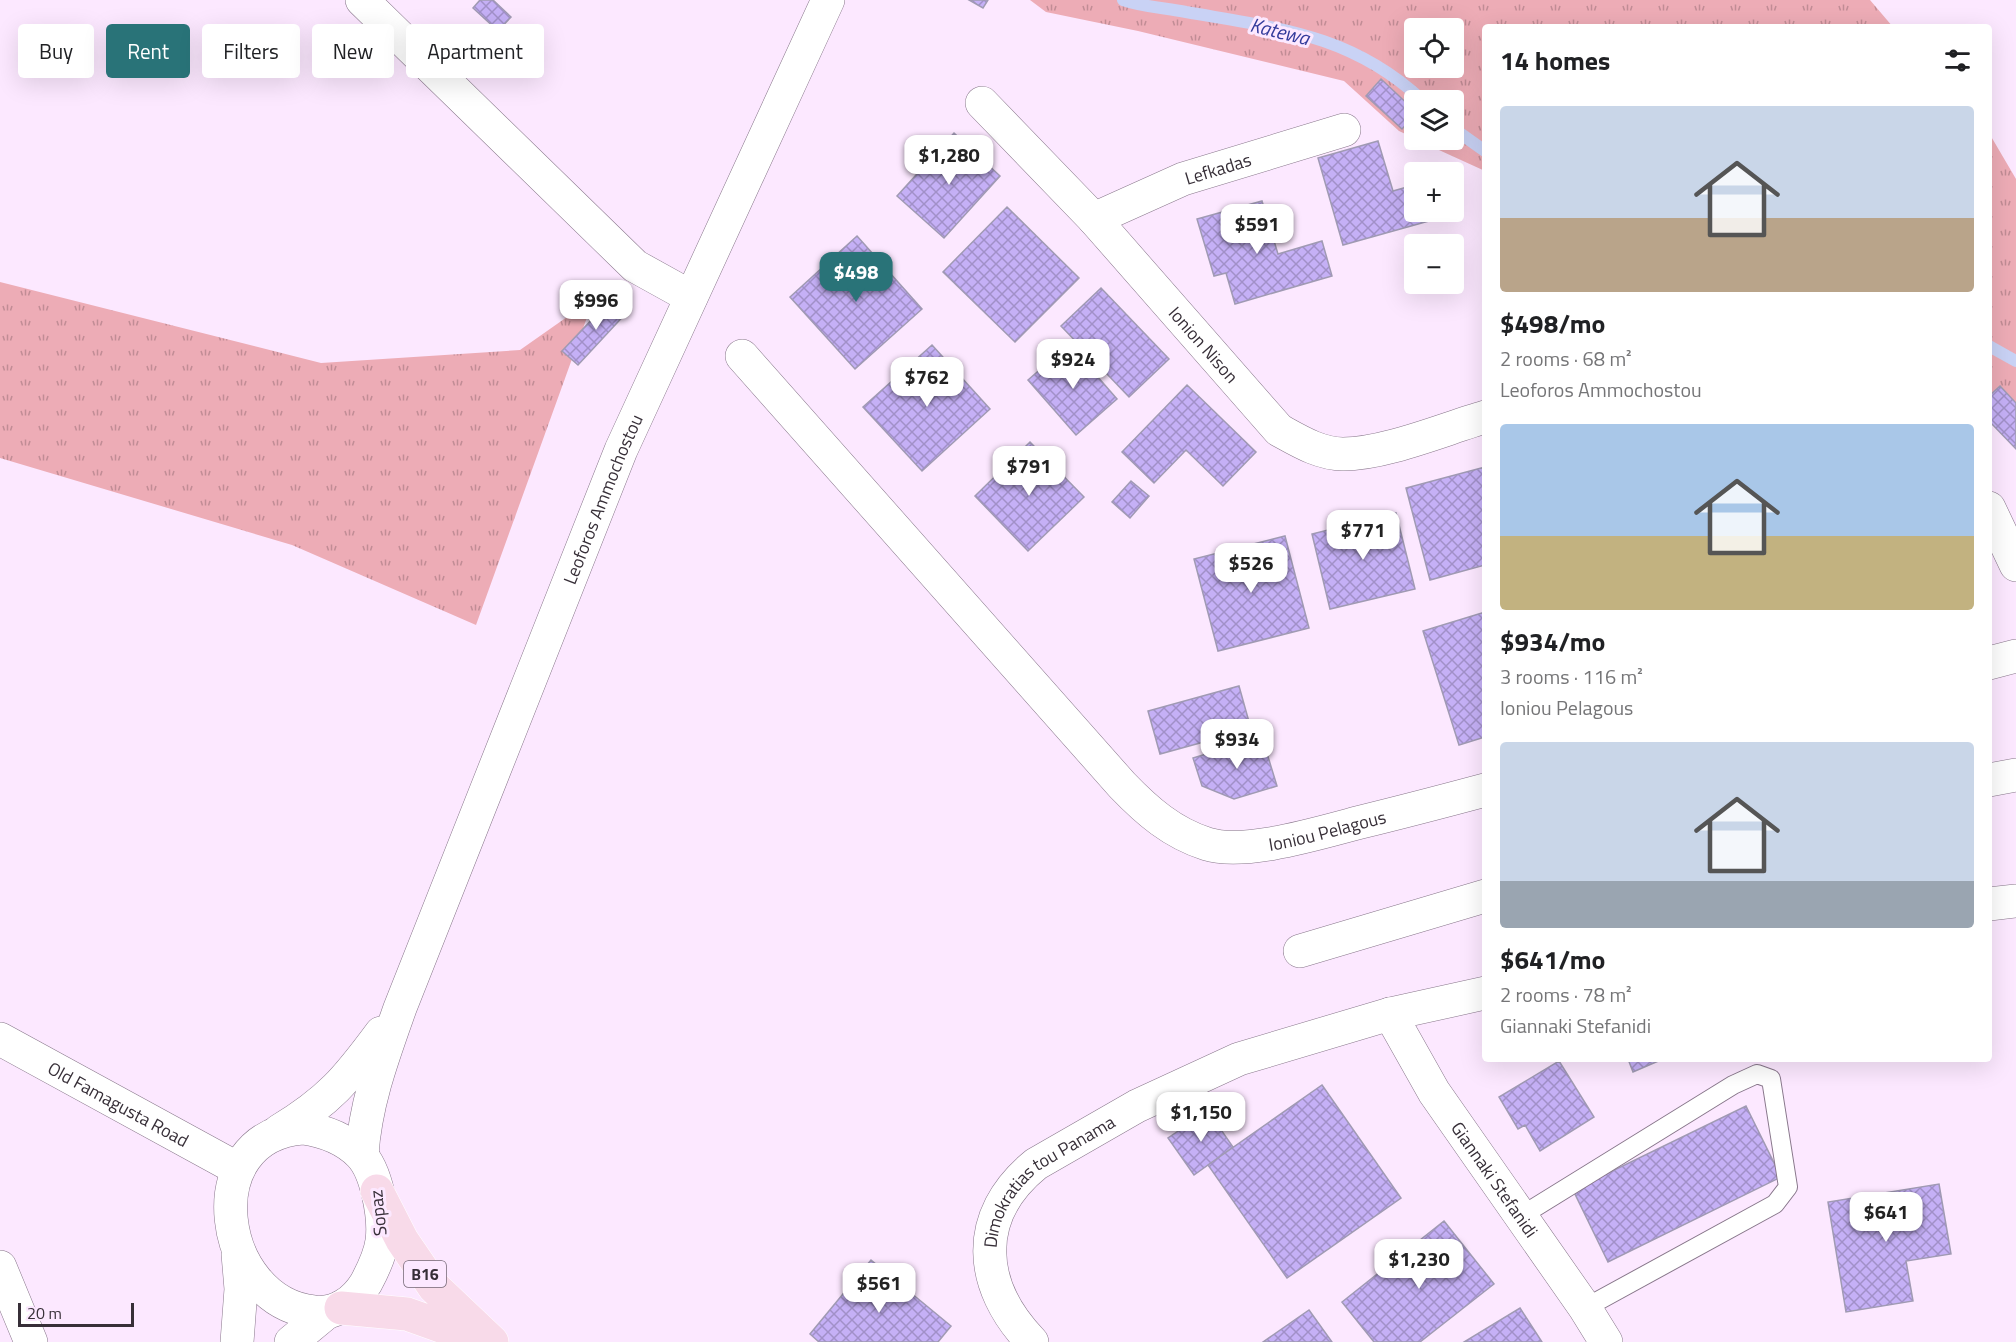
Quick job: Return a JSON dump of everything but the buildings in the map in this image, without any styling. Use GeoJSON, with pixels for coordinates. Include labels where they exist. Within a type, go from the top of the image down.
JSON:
{"type":"FeatureCollection","features":[{"type":"Feature","properties":{"kind":"main road","name":"B16"},"geometry":{"type":"LineString","coordinates":[[377,1191],[402,1240],[434,1287],[492,1342]]}},
{"type":"Feature","properties":{"kind":"main road","name":"B16"},"geometry":{"type":"LineString","coordinates":[[333,1311],[407,1314],[484,1342]]}},
{"type":"Feature","properties":{"kind":"street"},"geometry":{"type":"LineString","coordinates":[[362,0],[635,266],[691,297]]}},
{"type":"Feature","properties":{"kind":"street","name":"Leoforos Ammochostou"},"geometry":{"type":"LineString","coordinates":[[362,1155],[364,1125],[400,1008],[621,450],[828,0]]}},
{"type":"Feature","properties":{"kind":"street","name":"Ionion Nison"},"geometry":{"type":"LineString","coordinates":[[982,103],[1094,219],[1279,430],[1304,444],[1341,454],[1370,452],[1482,418]]}},
{"type":"Feature","properties":{"kind":"street","name":"Lefkadas"},"geometry":{"type":"LineString","coordinates":[[1094,219],[1183,179],[1344,130]]}},
{"type":"Feature","properties":{"kind":"street","name":"Ioniou Pelagous"},"geometry":{"type":"LineString","coordinates":[[742,356],[1122,785],[1147,812],[1168,826],[1209,844],[1244,846],[1292,840],[1482,791]]}},
{"type":"Feature","properties":{"kind":"street"},"geometry":{"type":"LineString","coordinates":[[1992,514],[2016,565]]}},
{"type":"Feature","properties":{"kind":"street"},"geometry":{"type":"LineString","coordinates":[[1992,662],[2016,656]]}},
{"type":"Feature","properties":{"kind":"street"},"geometry":{"type":"LineString","coordinates":[[1992,779],[2016,775]]}},
{"type":"Feature","properties":{"kind":"street"},"geometry":{"type":"LineString","coordinates":[[1300,951],[1482,897]]}},
{"type":"Feature","properties":{"kind":"street"},"geometry":{"type":"LineString","coordinates":[[1992,904],[2016,901]]}},
{"type":"Feature","properties":{"kind":"street","name":"Dimokratias tou Panama"},"geometry":{"type":"LineString","coordinates":[[1032,1342],[1016,1325],[996,1290],[988,1256],[992,1228],[1008,1193],[1023,1174],[1036,1164],[1137,1106],[1239,1059],[1390,1014],[1482,994]]}},
{"type":"Feature","properties":{"kind":"street","name":"Leoforos Ammochostou"},"geometry":{"type":"LineString","coordinates":[[276,1133],[312,1111],[340,1086],[400,1008]]}},
{"type":"Feature","properties":{"kind":"street","name":"Giannaki Stefanidi"},"geometry":{"type":"LineString","coordinates":[[1390,1014],[1434,1092],[1585,1308],[1606,1342]]}},
{"type":"Feature","properties":{"kind":"street","name":"Old Famagusta Road"},"geometry":{"type":"LineString","coordinates":[[0,1039],[238,1169]]}},
{"type":"Feature","properties":{"kind":"street"},"geometry":{"type":"LineString","coordinates":[[237,1342],[241,1289],[237,1244],[230,1213],[231,1195],[238,1169],[262,1141],[276,1133],[293,1129],[316,1130],[346,1143],[362,1155]]}},
{"type":"Feature","properties":{"kind":"street","name":"Sopaz"},"geometry":{"type":"LineString","coordinates":[[291,1342],[361,1290],[375,1268],[382,1241],[377,1191],[362,1155]]}},
{"type":"Feature","properties":{"kind":"street"},"geometry":{"type":"LineString","coordinates":[[237,1244],[246,1265],[267,1294],[285,1306],[333,1311]]}},
{"type":"Feature","properties":{"kind":"street"},"geometry":{"type":"LineString","coordinates":[[0,1267],[31,1342]]}},
{"type":"Feature","properties":{"kind":"lane"},"geometry":{"type":"LineString","coordinates":[[1521,1216],[1733,1085],[1757,1074],[1767,1075],[1771,1079],[1788,1187],[1783,1196],[1775,1204],[1585,1308]]}},
{"type":"Feature","properties":{"kind":"green space"},"geometry":{"type":"Polygon","coordinates":[[[1030,0],[1870,0],[1890,24],[1482,24],[1482,170],[1439,150],[1464,150],[1464,90],[1404,90],[1404,133],[1344,81],[1138,31],[1046,12],[1030,0]]]}},
{"type":"Feature","properties":{"kind":"green space"},"geometry":{"type":"Polygon","coordinates":[[[1992,138],[2016,179],[2016,435],[1992,407],[1992,138]]]}},
{"type":"Feature","properties":{"kind":"green space"},"geometry":{"type":"Polygon","coordinates":[[[0,282],[321,363],[520,350],[594,298],[476,625],[292,545],[0,458],[0,282]]]}},
{"type":"Feature","properties":{"kind":"waterway","name":"Katewa"},"geometry":{"type":"LineString","coordinates":[[1123,0],[1282,29],[1312,37],[1340,47],[1368,61],[1410,90]]}},
{"type":"Feature","properties":{"kind":"waterway","name":"Katewa"},"geometry":{"type":"LineString","coordinates":[[1464,136],[1482,149]]}},
{"type":"Feature","properties":{"kind":"waterway","name":"Katewa"},"geometry":{"type":"LineString","coordinates":[[1992,348],[2016,361]]}}]}
